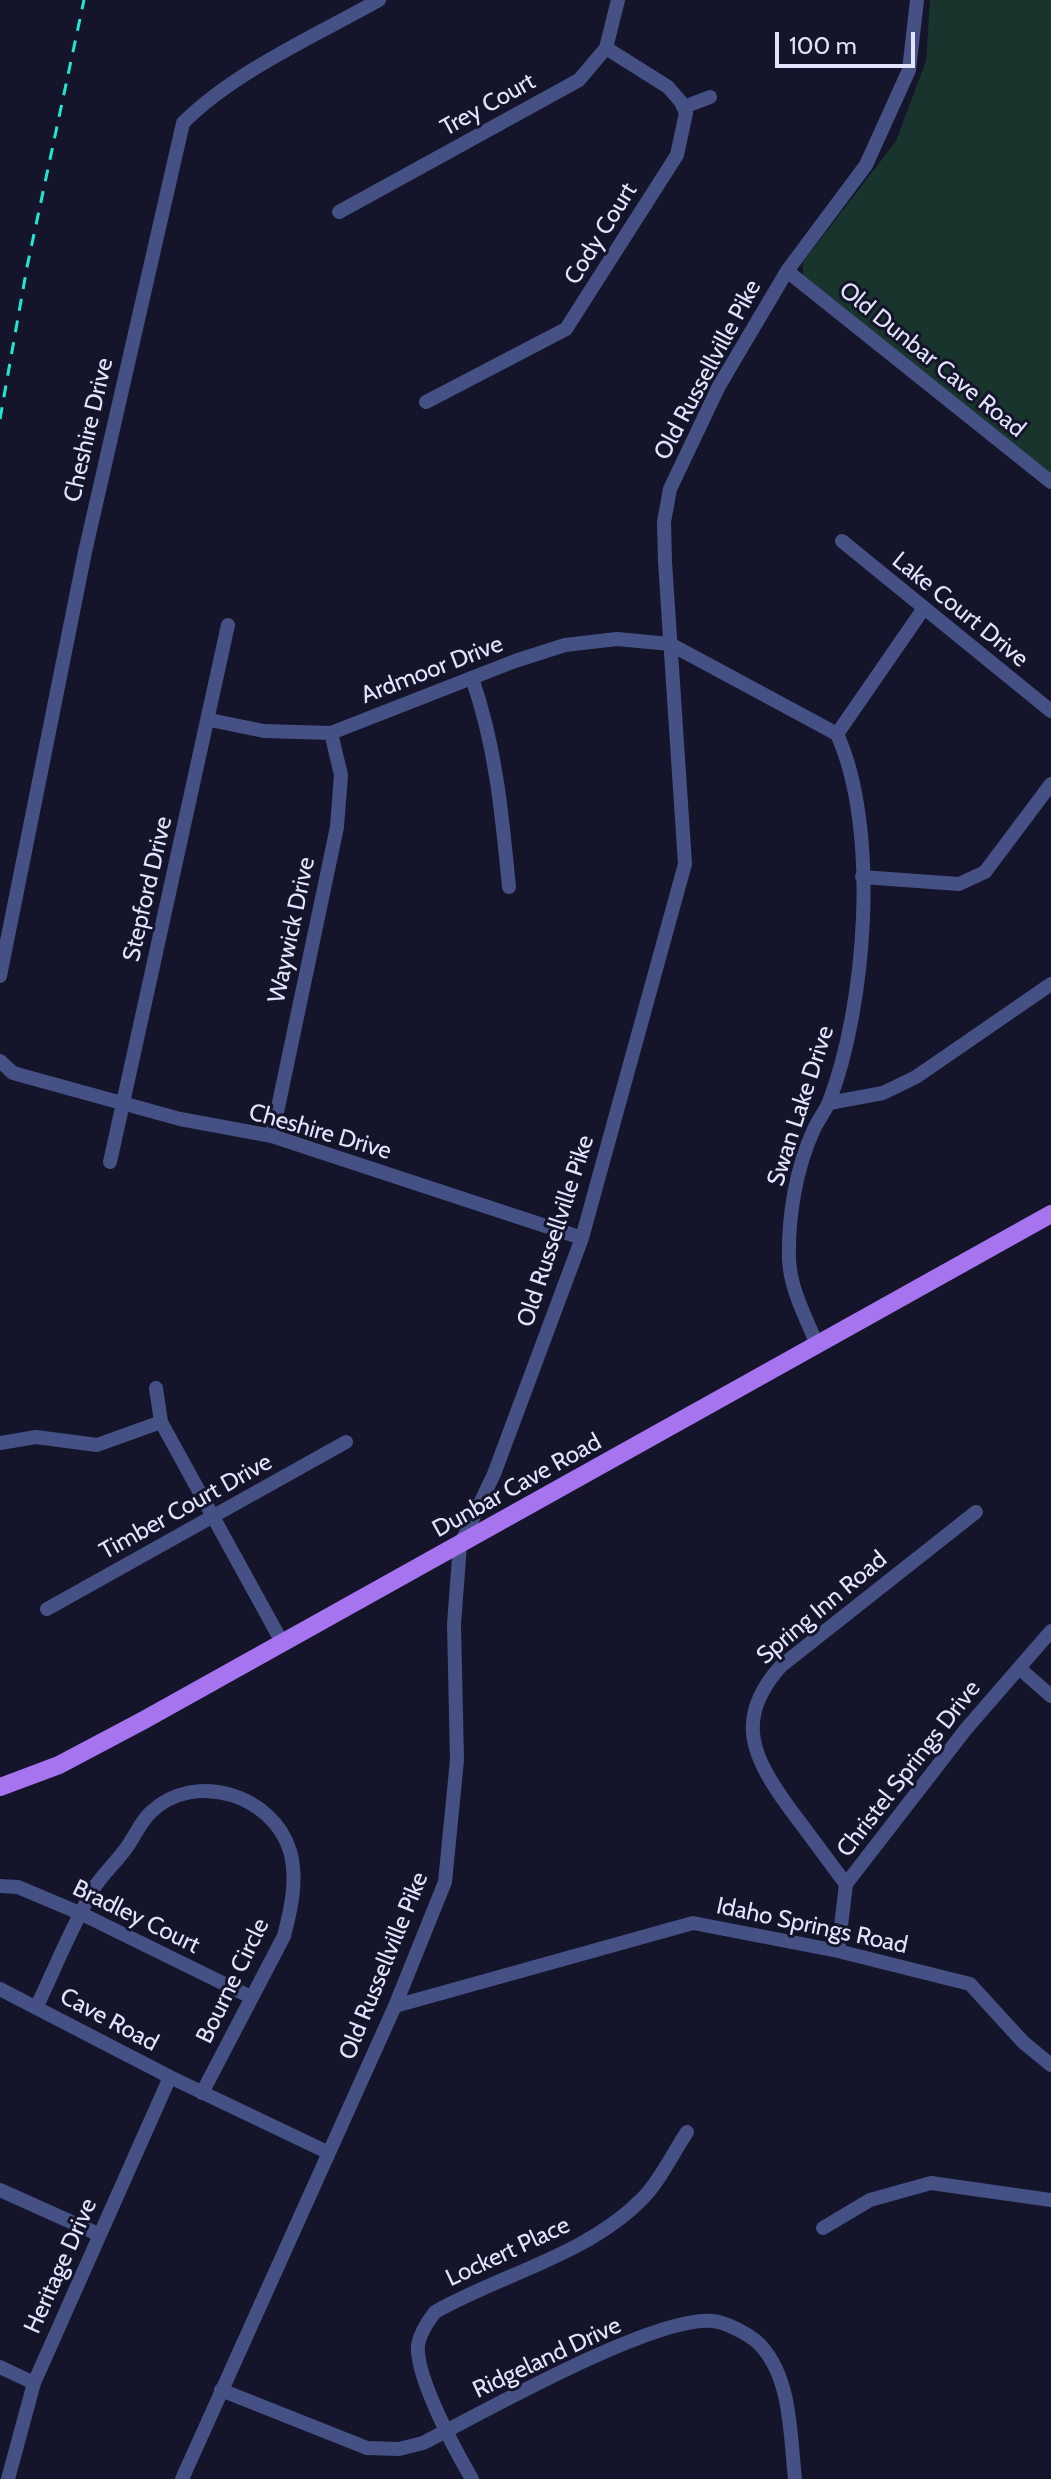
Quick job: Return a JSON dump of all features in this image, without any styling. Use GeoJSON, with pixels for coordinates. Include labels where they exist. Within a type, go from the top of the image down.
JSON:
{"type":"FeatureCollection","features":[{"type":"Feature","properties":{"kind":"main road","name":"Dunbar Cave Road"},"geometry":{"type":"LineString","coordinates":[[0,1787],[83,1753],[283,1644],[1051,1214]]}},
{"type":"Feature","properties":{"kind":"street","name":"Cheshire Drive"},"geometry":{"type":"LineString","coordinates":[[0,976],[85,552],[183,123],[199,108],[262,66],[379,0]]}},
{"type":"Feature","properties":{"kind":"street","name":"Trey Court"},"geometry":{"type":"LineString","coordinates":[[339,212],[579,80],[606,48],[618,0]]}},
{"type":"Feature","properties":{"kind":"street","name":"Old Russellville Pike"},"geometry":{"type":"LineString","coordinates":[[182,2479],[395,2006],[445,1882],[457,1760],[454,1624],[460,1545],[494,1474],[582,1238],[685,864],[664,522],[670,489],[719,386],[787,271],[866,165],[909,70],[917,0]]}},
{"type":"Feature","properties":{"kind":"street"},"geometry":{"type":"LineString","coordinates":[[606,48],[668,87],[684,107],[710,97]]}},
{"type":"Feature","properties":{"kind":"street","name":"Cody Court"},"geometry":{"type":"LineString","coordinates":[[426,402],[566,329],[677,155],[682,141],[684,107]]}},
{"type":"Feature","properties":{"kind":"street","name":"Old Dunbar Cave Road"},"geometry":{"type":"LineString","coordinates":[[787,271],[1051,482]]}},
{"type":"Feature","properties":{"kind":"street","name":"Lake Court Drive"},"geometry":{"type":"LineString","coordinates":[[842,541],[1051,711]]}},
{"type":"Feature","properties":{"kind":"street"},"geometry":{"type":"LineString","coordinates":[[670,644],[837,734],[924,608]]}},
{"type":"Feature","properties":{"kind":"street","name":"Stepford Drive"},"geometry":{"type":"LineString","coordinates":[[110,1162],[210,720],[228,625]]}},
{"type":"Feature","properties":{"kind":"street","name":"Ardmoor Drive"},"geometry":{"type":"LineString","coordinates":[[210,720],[264,731],[331,733],[565,645],[617,639],[670,644]]}},
{"type":"Feature","properties":{"kind":"street"},"geometry":{"type":"LineString","coordinates":[[472,678],[487,722],[497,768],[509,887]]}},
{"type":"Feature","properties":{"kind":"street","name":"Waywick Drive"},"geometry":{"type":"LineString","coordinates":[[272,1136],[337,827],[341,775],[331,733]]}},
{"type":"Feature","properties":{"kind":"street","name":"Swan Lake Drive"},"geometry":{"type":"LineString","coordinates":[[817,1345],[794,1287],[790,1235],[793,1200],[803,1164],[813,1130],[829,1103],[855,1004],[862,877],[856,790],[837,734]]}},
{"type":"Feature","properties":{"kind":"street"},"geometry":{"type":"LineString","coordinates":[[862,877],[959,884],[985,872],[1051,784]]}},
{"type":"Feature","properties":{"kind":"street"},"geometry":{"type":"LineString","coordinates":[[829,1103],[883,1093],[916,1077],[1051,984]]}},
{"type":"Feature","properties":{"kind":"street","name":"Cheshire Drive"},"geometry":{"type":"LineString","coordinates":[[0,1061],[13,1073],[180,1119],[272,1136],[582,1238]]}},
{"type":"Feature","properties":{"kind":"street"},"geometry":{"type":"LineString","coordinates":[[156,1388],[161,1422],[283,1644]]}},
{"type":"Feature","properties":{"kind":"street"},"geometry":{"type":"LineString","coordinates":[[0,1443],[36,1437],[97,1445],[161,1422]]}},
{"type":"Feature","properties":{"kind":"street","name":"Timber Court Drive"},"geometry":{"type":"LineString","coordinates":[[47,1609],[346,1442]]}},
{"type":"Feature","properties":{"kind":"street","name":"Spring Inn Road"},"geometry":{"type":"LineString","coordinates":[[846,1884],[762,1769],[753,1731],[759,1697],[781,1666],[976,1512]]}},
{"type":"Feature","properties":{"kind":"street","name":"Christel Springs Drive"},"geometry":{"type":"LineString","coordinates":[[838,1951],[846,1884],[966,1729],[1051,1631]]}},
{"type":"Feature","properties":{"kind":"street"},"geometry":{"type":"LineString","coordinates":[[1019,1668],[1051,1696]]}},
{"type":"Feature","properties":{"kind":"street","name":"Bourne Circle"},"geometry":{"type":"LineString","coordinates":[[37,2006],[97,1884],[150,1812],[171,1798],[192,1792],[217,1791],[239,1796],[266,1813],[281,1831],[290,1851],[294,1874],[291,1908],[284,1936],[202,2093]]}},
{"type":"Feature","properties":{"kind":"street","name":"Bradley Court"},"geometry":{"type":"LineString","coordinates":[[0,1886],[18,1887],[82,1914],[251,1997]]}},
{"type":"Feature","properties":{"kind":"street","name":"Idaho Springs Road"},"geometry":{"type":"LineString","coordinates":[[395,2006],[693,1923],[838,1951],[970,1984],[1023,2042],[1051,2065]]}},
{"type":"Feature","properties":{"kind":"street","name":"Cave Road"},"geometry":{"type":"LineString","coordinates":[[0,1989],[202,2093],[327,2152]]}},
{"type":"Feature","properties":{"kind":"street","name":"Heritage Drive"},"geometry":{"type":"LineString","coordinates":[[8,2479],[34,2383],[170,2077]]}},
{"type":"Feature","properties":{"kind":"street","name":"Lockert Place"},"geometry":{"type":"LineString","coordinates":[[472,2479],[419,2362],[418,2344],[435,2312],[595,2235],[644,2197],[687,2132]]}},
{"type":"Feature","properties":{"kind":"street"},"geometry":{"type":"LineString","coordinates":[[823,2228],[870,2200],[931,2183],[1051,2200]]}},
{"type":"Feature","properties":{"kind":"street"},"geometry":{"type":"LineString","coordinates":[[0,2190],[98,2234]]}},
{"type":"Feature","properties":{"kind":"street","name":"Ridgeland Drive"},"geometry":{"type":"LineString","coordinates":[[221,2390],[367,2448],[399,2449],[423,2443],[655,2331],[714,2320],[756,2342],[772,2363],[788,2417],[795,2479]]}},
{"type":"Feature","properties":{"kind":"street"},"geometry":{"type":"LineString","coordinates":[[0,2367],[34,2383]]}},
{"type":"Feature","properties":{"kind":"green space"},"geometry":{"type":"Polygon","coordinates":[[[930,0],[1051,0],[1051,473],[803,277],[803,262],[896,141],[926,61],[930,0]]]}},
{"type":"Feature","properties":{"kind":"railway"},"geometry":{"type":"LineString","coordinates":[[0,419],[27,267],[84,0]]}}]}
